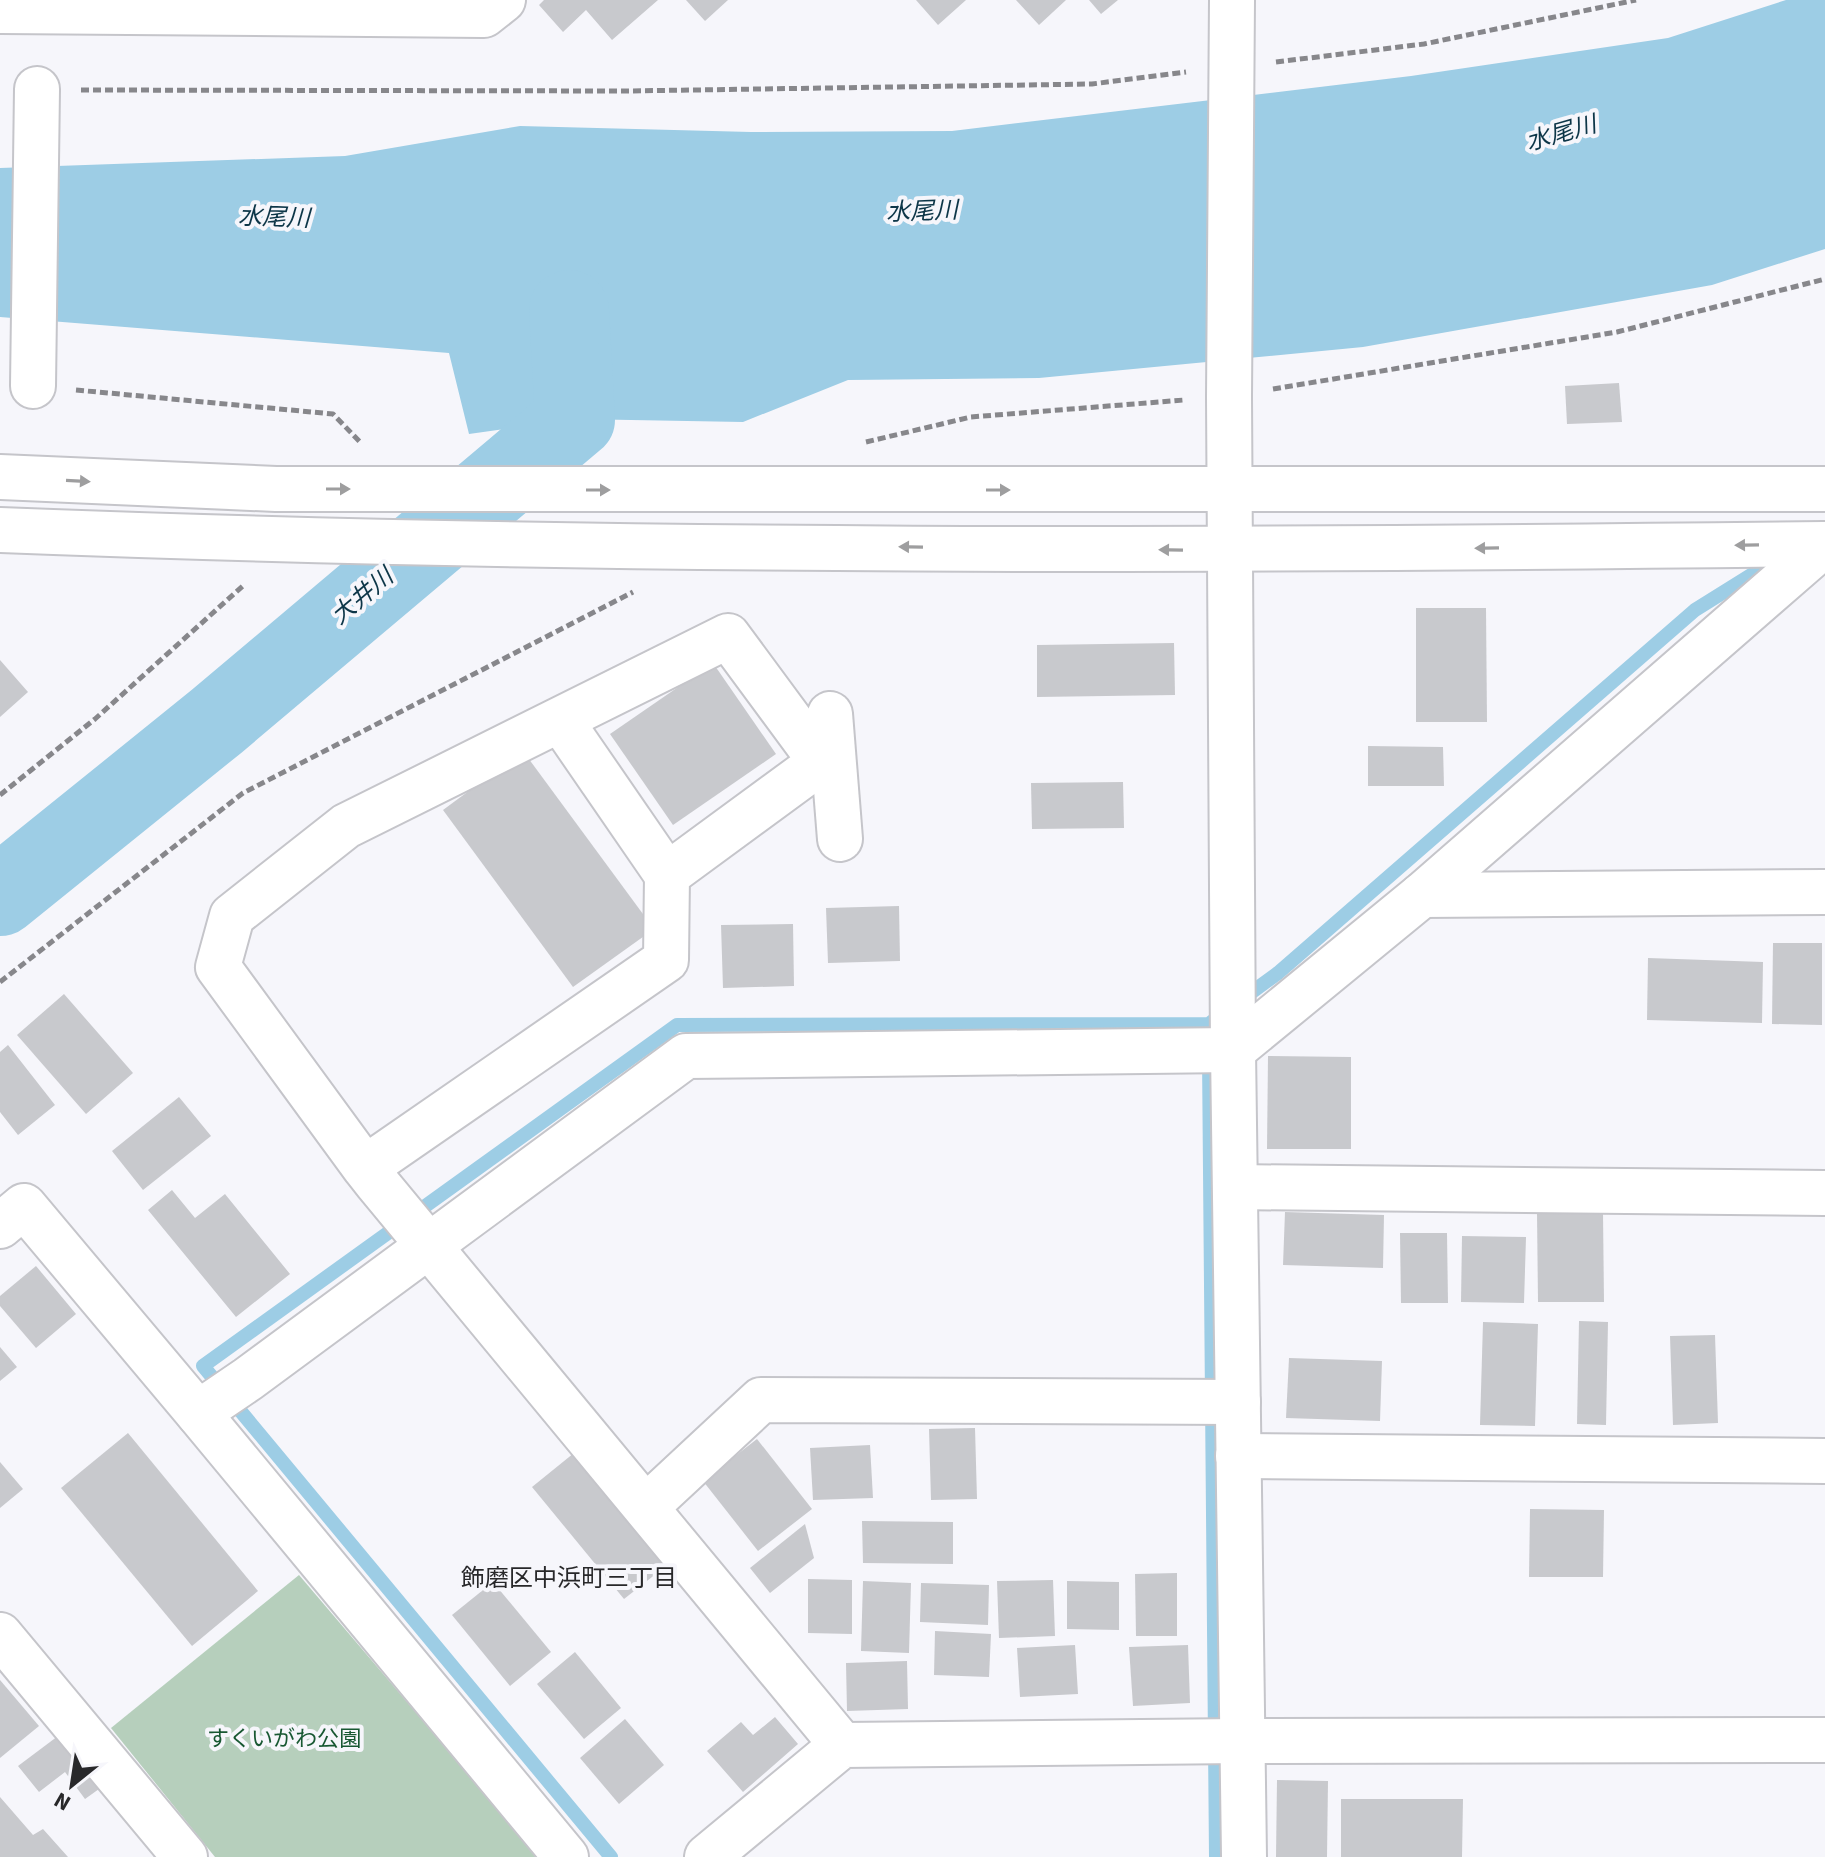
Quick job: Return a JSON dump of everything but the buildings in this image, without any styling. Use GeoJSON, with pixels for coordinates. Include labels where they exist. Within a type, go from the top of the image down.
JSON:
{"type":"FeatureCollection","features":[{"type":"Feature","properties":{"kind":"street"},"geometry":{"type":"LineString","coordinates":[[1232,0],[1229,397],[1233,1050],[1244,1857]]}},
{"type":"Feature","properties":{"kind":"street"},"geometry":{"type":"LineString","coordinates":[[24,8],[486,5]]}},
{"type":"Feature","properties":{"kind":"street"},"geometry":{"type":"LineString","coordinates":[[33,386],[37,89]]}},
{"type":"Feature","properties":{"kind":"street"},"geometry":{"type":"LineString","coordinates":[[0,477],[276,489],[1825,489]]}},
{"type":"Feature","properties":{"kind":"street"},"geometry":{"type":"LineString","coordinates":[[0,530],[269,541],[1231,551],[1825,544]]}},
{"type":"Feature","properties":{"kind":"street"},"geometry":{"type":"LineString","coordinates":[[198,1413],[686,1056],[1233,1050],[1422,895],[1825,544]]}},
{"type":"Feature","properties":{"kind":"street"},"geometry":{"type":"LineString","coordinates":[[827,762],[728,636],[346,826],[232,916],[218,967],[370,1175],[842,1745]]}},
{"type":"Feature","properties":{"kind":"street"},"geometry":{"type":"LineString","coordinates":[[830,714],[827,762],[840,839]]}},
{"type":"Feature","properties":{"kind":"street"},"geometry":{"type":"LineString","coordinates":[[370,1175],[666,960],[667,875],[561,721]]}},
{"type":"Feature","properties":{"kind":"street"},"geometry":{"type":"LineString","coordinates":[[667,875],[827,762]]}},
{"type":"Feature","properties":{"kind":"street"},"geometry":{"type":"LineString","coordinates":[[1422,895],[1825,892]]}},
{"type":"Feature","properties":{"kind":"street"},"geometry":{"type":"LineString","coordinates":[[1235,1187],[1825,1193]]}},
{"type":"Feature","properties":{"kind":"street"},"geometry":{"type":"LineString","coordinates":[[0,1226],[24,1206],[566,1857]]}},
{"type":"Feature","properties":{"kind":"street"},"geometry":{"type":"LineString","coordinates":[[646,1507],[761,1400],[1238,1402]]}},
{"type":"Feature","properties":{"kind":"street"},"geometry":{"type":"LineString","coordinates":[[1238,1456],[1825,1461]]}},
{"type":"Feature","properties":{"kind":"street"},"geometry":{"type":"LineString","coordinates":[[0,1635],[185,1857]]}},
{"type":"Feature","properties":{"kind":"street"},"geometry":{"type":"LineString","coordinates":[[707,1857],[842,1745],[1825,1740]]}},
{"type":"Feature","properties":{"kind":"path"},"geometry":{"type":"LineString","coordinates":[[37,89],[627,91],[1092,84],[1424,44],[1636,0]]}},
{"type":"Feature","properties":{"kind":"path"},"geometry":{"type":"LineString","coordinates":[[854,445],[971,417],[1229,397],[1617,332],[1825,279]]}},
{"type":"Feature","properties":{"kind":"path"},"geometry":{"type":"LineString","coordinates":[[33,386],[333,414],[370,452]]}},
{"type":"Feature","properties":{"kind":"path"},"geometry":{"type":"LineString","coordinates":[[0,795],[95,719],[244,586],[269,541]]}},
{"type":"Feature","properties":{"kind":"path"},"geometry":{"type":"LineString","coordinates":[[0,982],[243,793],[638,589]]}},
{"type":"Feature","properties":{"kind":"green space","name":"すくいがわ公園"},"geometry":{"type":"Polygon","coordinates":[[[299,1575],[539,1857],[215,1857],[111,1728],[299,1575]]]}},
{"type":"Feature","properties":{"kind":"water","name":"水尾川"},"geometry":{"type":"Polygon","coordinates":[[[1786,0],[1825,0],[1825,249],[1712,285],[1363,347],[1039,378],[848,380],[743,422],[575,419],[469,434],[449,353],[0,317],[0,168],[345,156],[520,126],[751,132],[952,131],[1411,76],[1668,38],[1786,0]]]}},
{"type":"Feature","properties":{"kind":"waterway","name":"大井川"},"geometry":{"type":"LineString","coordinates":[[0,896],[217,721],[575,419],[569,310]]}},
{"type":"Feature","properties":{"kind":"waterway"},"geometry":{"type":"LineString","coordinates":[[1241,1000],[1278,973],[1695,610],[1780,557]]}},
{"type":"Feature","properties":{"kind":"waterway"},"geometry":{"type":"LineString","coordinates":[[611,1857],[203,1366],[677,1025],[1209,1024],[1224,1012]]}},
{"type":"Feature","properties":{"kind":"waterway"},"geometry":{"type":"LineString","coordinates":[[1209,1056],[1216,1857]]}},
{"type":"Feature","properties":{"kind":"district","name":"飾磨区中浜町三丁目"},"geometry":{"type":"Point","coordinates":[569,1578]}}]}
